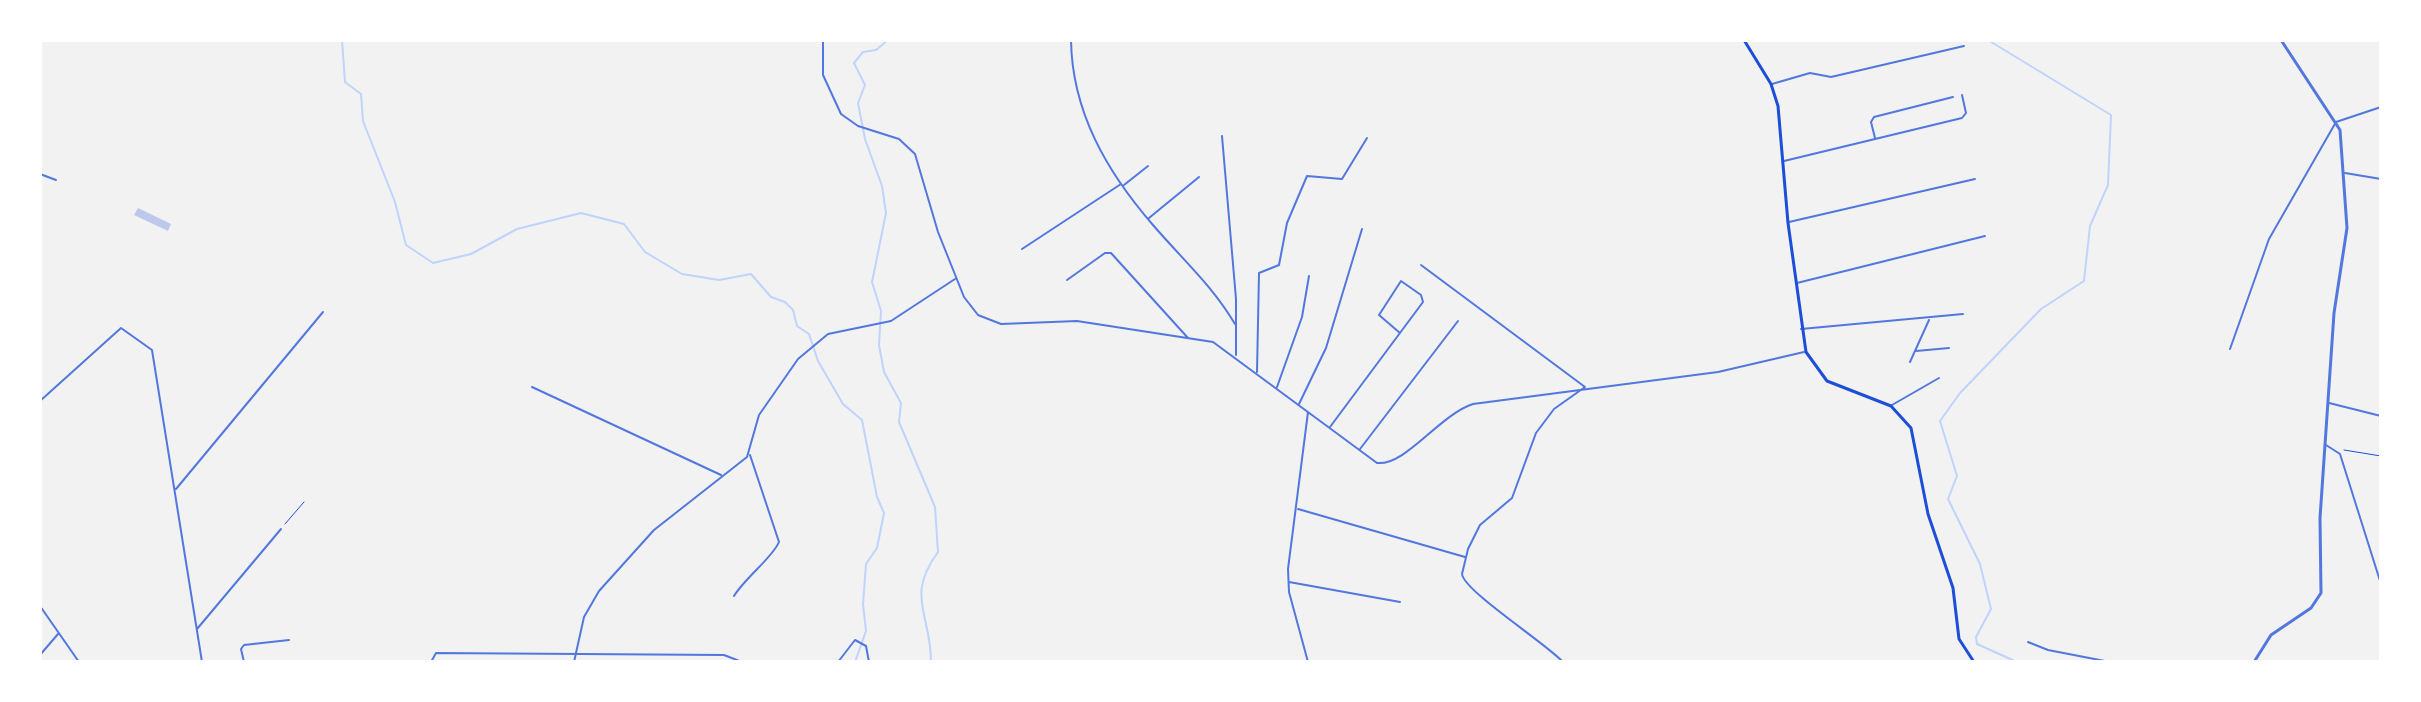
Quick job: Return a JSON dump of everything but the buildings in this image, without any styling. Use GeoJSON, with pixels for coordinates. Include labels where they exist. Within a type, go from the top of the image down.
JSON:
{"type":"FeatureCollection","features":[{"type":"Feature","properties":{"kind":"main road"},"geometry":{"type":"LineString","coordinates":[[1744,40],[1771,84],[1778,106],[1788,223],[1806,352],[1817,372],[1830,384],[1891,406],[1907,421],[1915,438],[1928,514],[1953,588],[1959,636],[1974,662]]}},
{"type":"Feature","properties":{"kind":"street"},"geometry":{"type":"LineString","coordinates":[[823,40],[821,66],[826,88],[841,114],[858,126],[895,137],[915,154],[934,222],[971,309],[993,322],[1077,321],[1216,343],[1377,463],[1391,462],[1446,416],[1467,406],[1585,387],[1711,373],[1806,352]]}},
{"type":"Feature","properties":{"kind":"street"},"geometry":{"type":"LineString","coordinates":[[1071,40],[1072,76],[1082,112],[1100,151],[1148,219],[1210,284],[1235,324]]}},
{"type":"Feature","properties":{"kind":"street"},"geometry":{"type":"LineString","coordinates":[[2254,662],[2271,635],[2311,608],[2320,595],[2320,518],[2335,301],[2346,235],[2342,139],[2336,122],[2281,40]]}},
{"type":"Feature","properties":{"kind":"street"},"geometry":{"type":"LineString","coordinates":[[1771,84],[1812,72],[1831,77],[1964,46]]}},
{"type":"Feature","properties":{"kind":"street"},"geometry":{"type":"LineString","coordinates":[[1784,161],[1962,118],[1966,113],[1962,95]]}},
{"type":"Feature","properties":{"kind":"street"},"geometry":{"type":"LineString","coordinates":[[1875,139],[1871,122],[1874,117],[1953,97]]}},
{"type":"Feature","properties":{"kind":"street"},"geometry":{"type":"LineString","coordinates":[[2230,349],[2269,239],[2336,122],[2381,107]]}},
{"type":"Feature","properties":{"kind":"street"},"geometry":{"type":"LineString","coordinates":[[1222,136],[1236,357]]}},
{"type":"Feature","properties":{"kind":"street"},"geometry":{"type":"LineString","coordinates":[[1257,373],[1259,273],[1279,265],[1288,221],[1307,177],[1313,174],[1342,179],[1367,138]]}},
{"type":"Feature","properties":{"kind":"street"},"geometry":{"type":"LineString","coordinates":[[1022,249],[1148,166]]}},
{"type":"Feature","properties":{"kind":"street"},"geometry":{"type":"LineString","coordinates":[[2344,173],[2381,179]]}},
{"type":"Feature","properties":{"kind":"street"},"geometry":{"type":"LineString","coordinates":[[40,174],[56,180]]}},
{"type":"Feature","properties":{"kind":"street"},"geometry":{"type":"LineString","coordinates":[[1148,219],[1199,177]]}},
{"type":"Feature","properties":{"kind":"street"},"geometry":{"type":"LineString","coordinates":[[1788,223],[1975,179]]}},
{"type":"Feature","properties":{"kind":"street"},"geometry":{"type":"LineString","coordinates":[[1299,405],[1326,348],[1362,229]]}},
{"type":"Feature","properties":{"kind":"street"},"geometry":{"type":"LineString","coordinates":[[1796,283],[1985,236]]}},
{"type":"Feature","properties":{"kind":"street"},"geometry":{"type":"LineString","coordinates":[[1067,280],[1110,252],[1188,339]]}},
{"type":"Feature","properties":{"kind":"street"},"geometry":{"type":"LineString","coordinates":[[1421,265],[1585,387]]}},
{"type":"Feature","properties":{"kind":"street"},"geometry":{"type":"LineString","coordinates":[[1276,388],[1302,317],[1309,276]]}},
{"type":"Feature","properties":{"kind":"street"},"geometry":{"type":"LineString","coordinates":[[734,596],[779,542],[749,454],[762,408],[785,374],[815,343],[829,334],[889,322],[956,278]]}},
{"type":"Feature","properties":{"kind":"street"},"geometry":{"type":"LineString","coordinates":[[1329,428],[1400,333],[1424,300],[1401,281],[1379,315],[1400,333]]}},
{"type":"Feature","properties":{"kind":"street"},"geometry":{"type":"LineString","coordinates":[[175,490],[323,312]]}},
{"type":"Feature","properties":{"kind":"street"},"geometry":{"type":"LineString","coordinates":[[1801,329],[1963,314]]}},
{"type":"Feature","properties":{"kind":"street"},"geometry":{"type":"LineString","coordinates":[[1910,362],[1929,318]]}},
{"type":"Feature","properties":{"kind":"street"},"geometry":{"type":"LineString","coordinates":[[1360,450],[1458,321]]}},
{"type":"Feature","properties":{"kind":"street"},"geometry":{"type":"LineString","coordinates":[[40,401],[122,328],[140,339],[153,353],[202,662]]}},
{"type":"Feature","properties":{"kind":"street"},"geometry":{"type":"LineString","coordinates":[[1915,351],[1949,348]]}},
{"type":"Feature","properties":{"kind":"street"},"geometry":{"type":"LineString","coordinates":[[1891,406],[1939,378]]}},
{"type":"Feature","properties":{"kind":"street"},"geometry":{"type":"LineString","coordinates":[[532,387],[722,475]]}},
{"type":"Feature","properties":{"kind":"street"},"geometry":{"type":"LineString","coordinates":[[1563,662],[1535,635],[1466,586],[1462,577],[1466,557],[1482,523],[1512,498],[1538,430],[1554,409],[1585,387]]}},
{"type":"Feature","properties":{"kind":"street"},"geometry":{"type":"LineString","coordinates":[[2328,402],[2381,416]]}},
{"type":"Feature","properties":{"kind":"street"},"geometry":{"type":"LineString","coordinates":[[1308,412],[1288,581],[1308,662]]}},
{"type":"Feature","properties":{"kind":"street"},"geometry":{"type":"LineString","coordinates":[[2326,445],[2340,454],[2381,584]]}},
{"type":"Feature","properties":{"kind":"street"},"geometry":{"type":"LineString","coordinates":[[574,662],[586,612],[616,569],[654,530],[749,454]]}},
{"type":"Feature","properties":{"kind":"street"},"geometry":{"type":"LineString","coordinates":[[1295,509],[1466,557]]}},
{"type":"Feature","properties":{"kind":"street"},"geometry":{"type":"LineString","coordinates":[[197,629],[281,529]]}},
{"type":"Feature","properties":{"kind":"street"},"geometry":{"type":"LineString","coordinates":[[1288,581],[1400,602]]}},
{"type":"Feature","properties":{"kind":"street"},"geometry":{"type":"LineString","coordinates":[[40,606],[79,662]]}},
{"type":"Feature","properties":{"kind":"street"},"geometry":{"type":"LineString","coordinates":[[40,655],[58,633]]}},
{"type":"Feature","properties":{"kind":"street"},"geometry":{"type":"LineString","coordinates":[[244,662],[241,649],[244,645],[289,640]]}},
{"type":"Feature","properties":{"kind":"street"},"geometry":{"type":"LineString","coordinates":[[838,662],[851,642],[857,641],[865,644],[869,662]]}},
{"type":"Feature","properties":{"kind":"street"},"geometry":{"type":"LineString","coordinates":[[2028,642],[2050,651],[2110,662]]}},
{"type":"Feature","properties":{"kind":"street"},"geometry":{"type":"LineString","coordinates":[[431,662],[435,653],[724,655],[735,656],[742,662]]}},
{"type":"Feature","properties":{"kind":"path"},"geometry":{"type":"LineString","coordinates":[[2334,450],[2381,456]]}},
{"type":"Feature","properties":{"kind":"path"},"geometry":{"type":"LineString","coordinates":[[281,529],[304,502]]}},
{"type":"Feature","properties":{"kind":"waterway"},"geometry":{"type":"LineString","coordinates":[[342,40],[345,82],[361,94],[363,121],[395,202],[406,245],[433,263],[471,254],[517,229],[581,213],[624,224],[645,252],[682,274],[719,280],[751,274],[771,297],[785,302],[793,310],[797,326],[809,334],[818,361],[843,404],[862,420],[877,497],[884,513],[877,548],[866,564],[863,604],[866,631],[855,662]]}},
{"type":"Feature","properties":{"kind":"waterway"},"geometry":{"type":"LineString","coordinates":[[888,40],[876,50],[863,52],[854,63],[865,85],[858,103],[865,139],[882,186],[886,213],[872,282],[881,311],[879,345],[884,372],[901,403],[899,422],[935,507],[938,552],[928,568],[921,594],[931,662]]}},
{"type":"Feature","properties":{"kind":"waterway"},"geometry":{"type":"LineString","coordinates":[[1988,40],[2111,115],[2108,185],[2090,226],[2084,281],[2041,309],[1960,393],[1940,421],[1957,476],[1948,499],[1980,564],[1991,609],[1976,637],[1977,644],[2017,662]]}}]}
